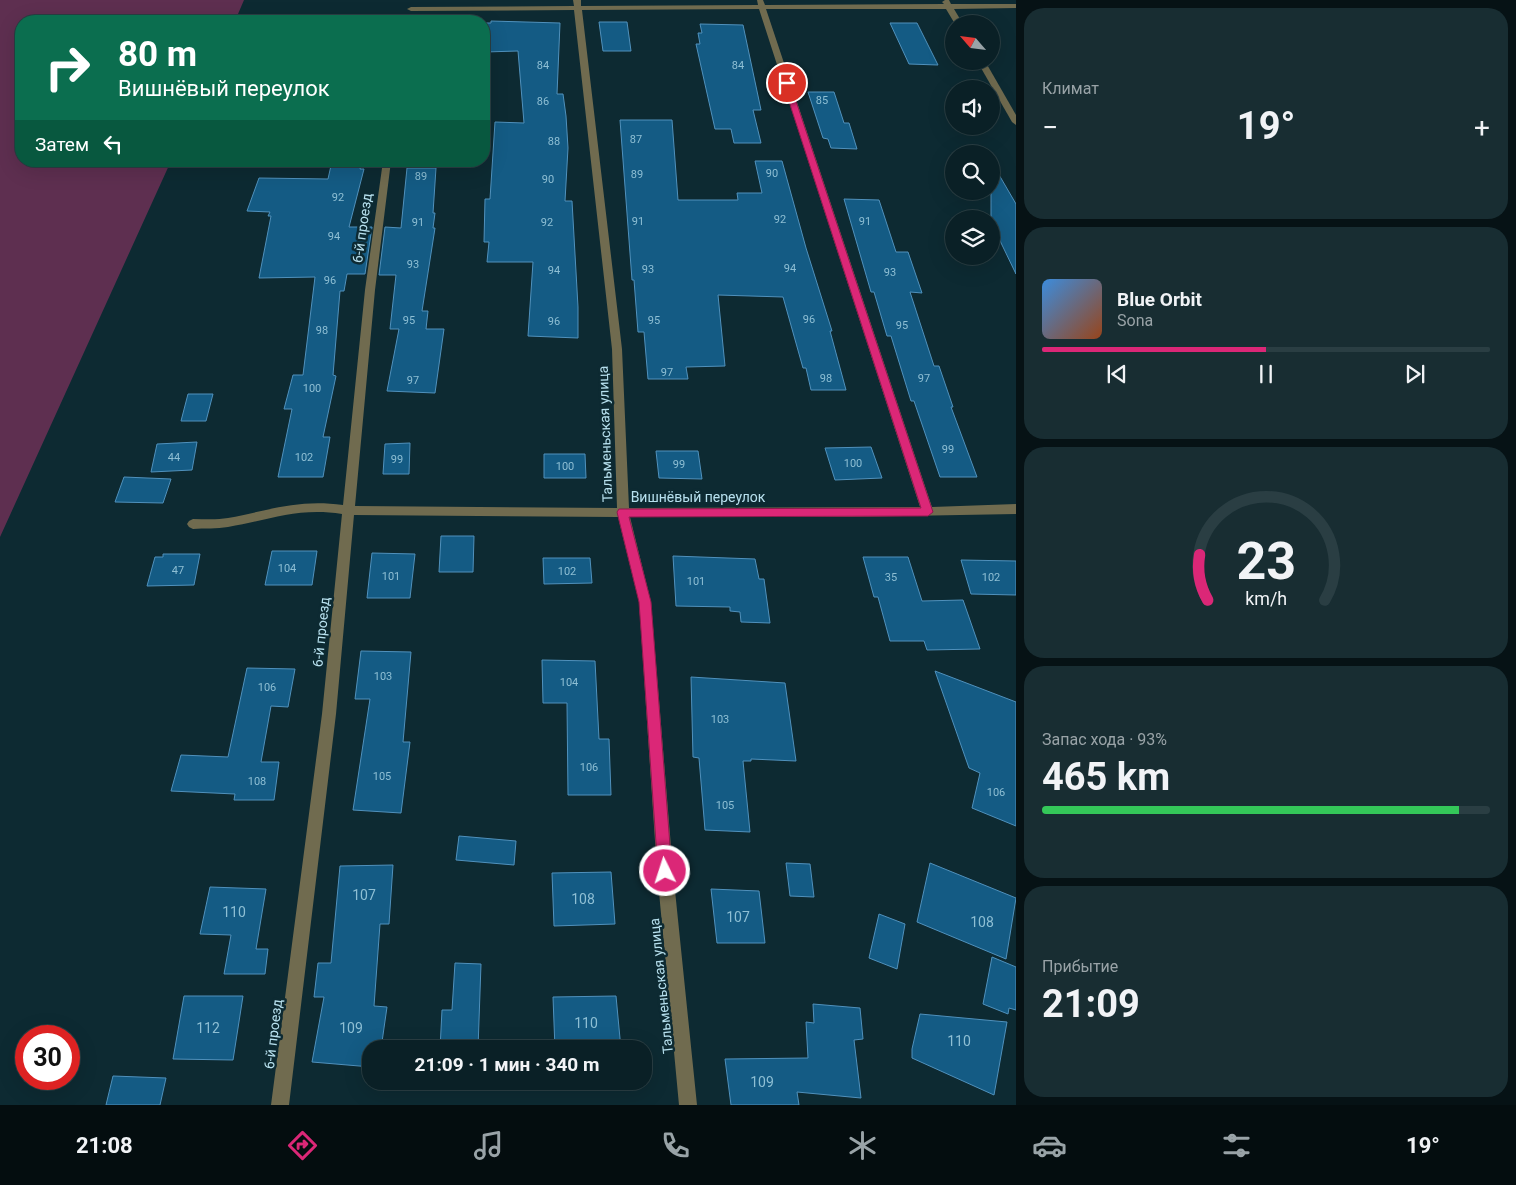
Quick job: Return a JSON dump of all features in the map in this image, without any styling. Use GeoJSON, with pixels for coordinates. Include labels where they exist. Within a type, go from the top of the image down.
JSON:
{"type":"FeatureCollection","features":[{"type":"Feature","properties":{"kind":"street"},"geometry":{"type":"LineString","coordinates":[[412,0],[410,12],[578,4],[947,3],[1016,6]]}},
{"type":"Feature","properties":{"kind":"street"},"geometry":{"type":"LineString","coordinates":[[947,3],[954,15]]}},
{"type":"Feature","properties":{"kind":"street","name":"Тальменьская улица"},"geometry":{"type":"LineString","coordinates":[[578,4],[617,349],[622,512],[645,602],[665,871],[688,1105]]}},
{"type":"Feature","properties":{"kind":"street"},"geometry":{"type":"LineString","coordinates":[[761,4],[928,512]]}},
{"type":"Feature","properties":{"kind":"street"},"geometry":{"type":"LineString","coordinates":[[986,70],[1016,122]]}},
{"type":"Feature","properties":{"kind":"street","name":"6-й проезд"},"geometry":{"type":"LineString","coordinates":[[280,1105],[328,724],[370,290],[387,167]]}},
{"type":"Feature","properties":{"kind":"street","name":"Вишнёвый переулок"},"geometry":{"type":"LineString","coordinates":[[193,524],[226,523],[291,508],[327,507],[349,510],[622,512],[928,512],[1016,509]]}},
{"type":"Feature","properties":{"kind":"shaded area"},"geometry":{"type":"Polygon","coordinates":[[[0,0],[244,0],[238,15],[15,15],[15,167],[168,167],[0,537],[0,0]]]}},
{"type":"Feature","properties":{"kind":"building"},"geometry":{"type":"Polygon","coordinates":[[[491,21],[560,23],[557,94],[563,94],[566,116],[568,148],[565,201],[572,201],[578,338],[528,336],[533,262],[487,262],[489,242],[484,242],[485,199],[490,199],[495,122],[524,123],[518,51],[490,52],[491,21]]]}},
{"type":"Feature","properties":{"kind":"building"},"geometry":{"type":"Polygon","coordinates":[[[599,22],[627,22],[631,51],[603,51],[599,22]]]}},
{"type":"Feature","properties":{"kind":"building"},"geometry":{"type":"Polygon","coordinates":[[[890,23],[917,23],[938,65],[909,64],[890,23]]]}},
{"type":"Feature","properties":{"kind":"building"},"geometry":{"type":"Polygon","coordinates":[[[700,24],[743,25],[761,110],[753,110],[761,143],[734,143],[731,129],[715,129],[696,44],[700,44],[698,33],[702,33],[700,24]]]}},
{"type":"Feature","properties":{"kind":"building"},"geometry":{"type":"Polygon","coordinates":[[[808,92],[834,92],[844,123],[849,123],[857,149],[831,148],[828,139],[823,138],[808,92]]]}},
{"type":"Feature","properties":{"kind":"building"},"geometry":{"type":"Polygon","coordinates":[[[620,120],[672,120],[678,200],[738,200],[737,193],[762,193],[755,161],[782,161],[806,248],[832,331],[830,331],[846,390],[811,390],[806,368],[803,368],[783,297],[718,295],[725,366],[686,367],[688,379],[648,379],[644,332],[638,332],[634,280],[632,280],[620,120]]]}},
{"type":"Feature","properties":{"kind":"building"},"geometry":{"type":"Polygon","coordinates":[[[331,167],[360,167],[360,169],[364,169],[349,227],[372,227],[365,274],[347,274],[344,291],[340,291],[333,375],[336,376],[323,437],[330,437],[323,477],[278,477],[292,409],[284,409],[293,375],[303,375],[315,277],[259,278],[271,216],[268,216],[270,212],[247,211],[259,178],[328,179],[331,167]]]}},
{"type":"Feature","properties":{"kind":"building"},"geometry":{"type":"Polygon","coordinates":[[[407,168],[436,168],[433,213],[435,213],[433,228],[435,228],[422,311],[428,311],[426,329],[444,329],[435,393],[387,391],[399,329],[390,329],[396,275],[379,275],[385,227],[401,228],[407,168]]]}},
{"type":"Feature","properties":{"kind":"building"},"geometry":{"type":"Polygon","coordinates":[[[1000,176],[1016,204],[1016,274],[1000,241],[1000,210],[991,210],[991,200],[1000,200],[1000,176]]]}},
{"type":"Feature","properties":{"kind":"building"},"geometry":{"type":"Polygon","coordinates":[[[844,199],[879,200],[896,252],[908,252],[922,293],[910,292],[934,366],[939,366],[953,407],[951,407],[977,477],[940,477],[914,401],[911,401],[891,336],[887,336],[874,292],[871,292],[844,199]]]}},
{"type":"Feature","properties":{"kind":"building"},"geometry":{"type":"Polygon","coordinates":[[[188,394],[213,394],[206,421],[181,421],[188,394]]]}},
{"type":"Feature","properties":{"kind":"building"},"geometry":{"type":"Polygon","coordinates":[[[197,442],[192,470],[151,472],[157,444],[197,442]]]}},
{"type":"Feature","properties":{"kind":"building"},"geometry":{"type":"Polygon","coordinates":[[[410,443],[409,474],[383,474],[385,444],[410,443]]]}},
{"type":"Feature","properties":{"kind":"building"},"geometry":{"type":"Polygon","coordinates":[[[871,447],[882,478],[835,480],[825,448],[871,447]]]}},
{"type":"Feature","properties":{"kind":"building"},"geometry":{"type":"Polygon","coordinates":[[[656,451],[698,451],[702,479],[659,478],[656,451]]]}},
{"type":"Feature","properties":{"kind":"building"},"geometry":{"type":"Polygon","coordinates":[[[544,454],[585,454],[586,478],[544,478],[544,454]]]}},
{"type":"Feature","properties":{"kind":"building"},"geometry":{"type":"Polygon","coordinates":[[[124,477],[171,479],[163,503],[115,502],[124,477]]]}},
{"type":"Feature","properties":{"kind":"building"},"geometry":{"type":"Polygon","coordinates":[[[441,536],[474,536],[473,572],[439,572],[441,536]]]}},
{"type":"Feature","properties":{"kind":"building"},"geometry":{"type":"Polygon","coordinates":[[[272,551],[317,551],[312,585],[265,585],[272,551]]]}},
{"type":"Feature","properties":{"kind":"building"},"geometry":{"type":"Polygon","coordinates":[[[372,553],[415,554],[410,598],[367,598],[372,553]]]}},
{"type":"Feature","properties":{"kind":"building"},"geometry":{"type":"Polygon","coordinates":[[[163,554],[200,554],[194,585],[147,586],[155,557],[163,557],[163,554]]]}},
{"type":"Feature","properties":{"kind":"building"},"geometry":{"type":"Polygon","coordinates":[[[673,556],[755,559],[759,579],[764,579],[770,623],[741,622],[740,612],[730,611],[730,607],[676,606],[673,556]]]}},
{"type":"Feature","properties":{"kind":"building"},"geometry":{"type":"Polygon","coordinates":[[[863,557],[908,557],[922,601],[963,600],[980,649],[927,650],[924,641],[890,641],[878,597],[874,597],[863,557]]]}},
{"type":"Feature","properties":{"kind":"building"},"geometry":{"type":"Polygon","coordinates":[[[543,558],[590,558],[592,583],[544,584],[543,558]]]}},
{"type":"Feature","properties":{"kind":"building"},"geometry":{"type":"Polygon","coordinates":[[[961,560],[1016,561],[1016,595],[971,594],[961,560]]]}},
{"type":"Feature","properties":{"kind":"building"},"geometry":{"type":"Polygon","coordinates":[[[361,651],[411,652],[403,742],[410,742],[401,813],[353,810],[370,699],[355,699],[361,651]]]}},
{"type":"Feature","properties":{"kind":"building"},"geometry":{"type":"Polygon","coordinates":[[[542,660],[595,661],[599,739],[609,739],[611,795],[568,795],[567,703],[543,703],[542,660]]]}},
{"type":"Feature","properties":{"kind":"building"},"geometry":{"type":"Polygon","coordinates":[[[247,668],[295,669],[288,707],[271,706],[261,762],[279,762],[274,800],[234,800],[235,794],[171,791],[181,755],[228,757],[247,668]]]}},
{"type":"Feature","properties":{"kind":"building"},"geometry":{"type":"Polygon","coordinates":[[[935,671],[1016,702],[1016,826],[972,808],[980,773],[969,768],[935,671]]]}},
{"type":"Feature","properties":{"kind":"building"},"geometry":{"type":"Polygon","coordinates":[[[691,677],[785,683],[796,761],[751,759],[751,761],[743,761],[750,832],[705,830],[699,758],[693,757],[691,677]]]}},
{"type":"Feature","properties":{"kind":"building"},"geometry":{"type":"Polygon","coordinates":[[[459,836],[516,841],[514,865],[456,860],[459,836]]]}},
{"type":"Feature","properties":{"kind":"building"},"geometry":{"type":"Polygon","coordinates":[[[786,863],[810,864],[814,897],[790,896],[786,863]]]}},
{"type":"Feature","properties":{"kind":"building"},"geometry":{"type":"Polygon","coordinates":[[[930,863],[1016,898],[1006,959],[917,922],[930,863]]]}},
{"type":"Feature","properties":{"kind":"building"},"geometry":{"type":"Polygon","coordinates":[[[393,865],[389,924],[380,924],[374,1006],[387,1007],[382,1040],[362,1040],[362,1066],[312,1062],[324,997],[314,997],[318,963],[331,963],[340,866],[393,865]]]}},
{"type":"Feature","properties":{"kind":"building"},"geometry":{"type":"Polygon","coordinates":[[[611,872],[615,924],[554,926],[552,873],[611,872]]]}},
{"type":"Feature","properties":{"kind":"building"},"geometry":{"type":"Polygon","coordinates":[[[210,887],[266,889],[256,949],[268,949],[265,974],[224,974],[231,935],[200,934],[210,887]]]}},
{"type":"Feature","properties":{"kind":"building"},"geometry":{"type":"Polygon","coordinates":[[[711,889],[759,891],[765,943],[717,943],[711,889]]]}},
{"type":"Feature","properties":{"kind":"building"},"geometry":{"type":"Polygon","coordinates":[[[879,914],[905,924],[897,969],[869,958],[879,914]]]}},
{"type":"Feature","properties":{"kind":"building"},"geometry":{"type":"Polygon","coordinates":[[[992,957],[1016,967],[1016,1010],[1009,1008],[1008,1014],[983,1004],[992,957]]]}},
{"type":"Feature","properties":{"kind":"building"},"geometry":{"type":"Polygon","coordinates":[[[455,963],[481,964],[478,1040],[440,1040],[442,1010],[452,1010],[455,963]]]}},
{"type":"Feature","properties":{"kind":"building"},"geometry":{"type":"Polygon","coordinates":[[[184,996],[243,996],[233,1060],[173,1059],[184,996]]]}},
{"type":"Feature","properties":{"kind":"building"},"geometry":{"type":"Polygon","coordinates":[[[616,996],[620,1040],[555,1040],[553,997],[616,996]]]}},
{"type":"Feature","properties":{"kind":"building"},"geometry":{"type":"Polygon","coordinates":[[[813,1004],[860,1008],[863,1039],[854,1040],[861,1098],[797,1092],[799,1105],[731,1105],[725,1059],[808,1058],[806,1022],[814,1023],[813,1004]]]}},
{"type":"Feature","properties":{"kind":"building"},"geometry":{"type":"Polygon","coordinates":[[[920,1014],[1007,1022],[994,1095],[912,1058],[912,1049],[920,1014]]]}},
{"type":"Feature","properties":{"kind":"building"},"geometry":{"type":"Polygon","coordinates":[[[113,1076],[166,1078],[160,1105],[106,1105],[113,1076]]]}},
{"type":"Feature","properties":{"kind":"route"},"geometry":{"type":"LineString","coordinates":[[665,871],[645,602],[630,537],[622,512],[928,512],[787,83]]}}]}
